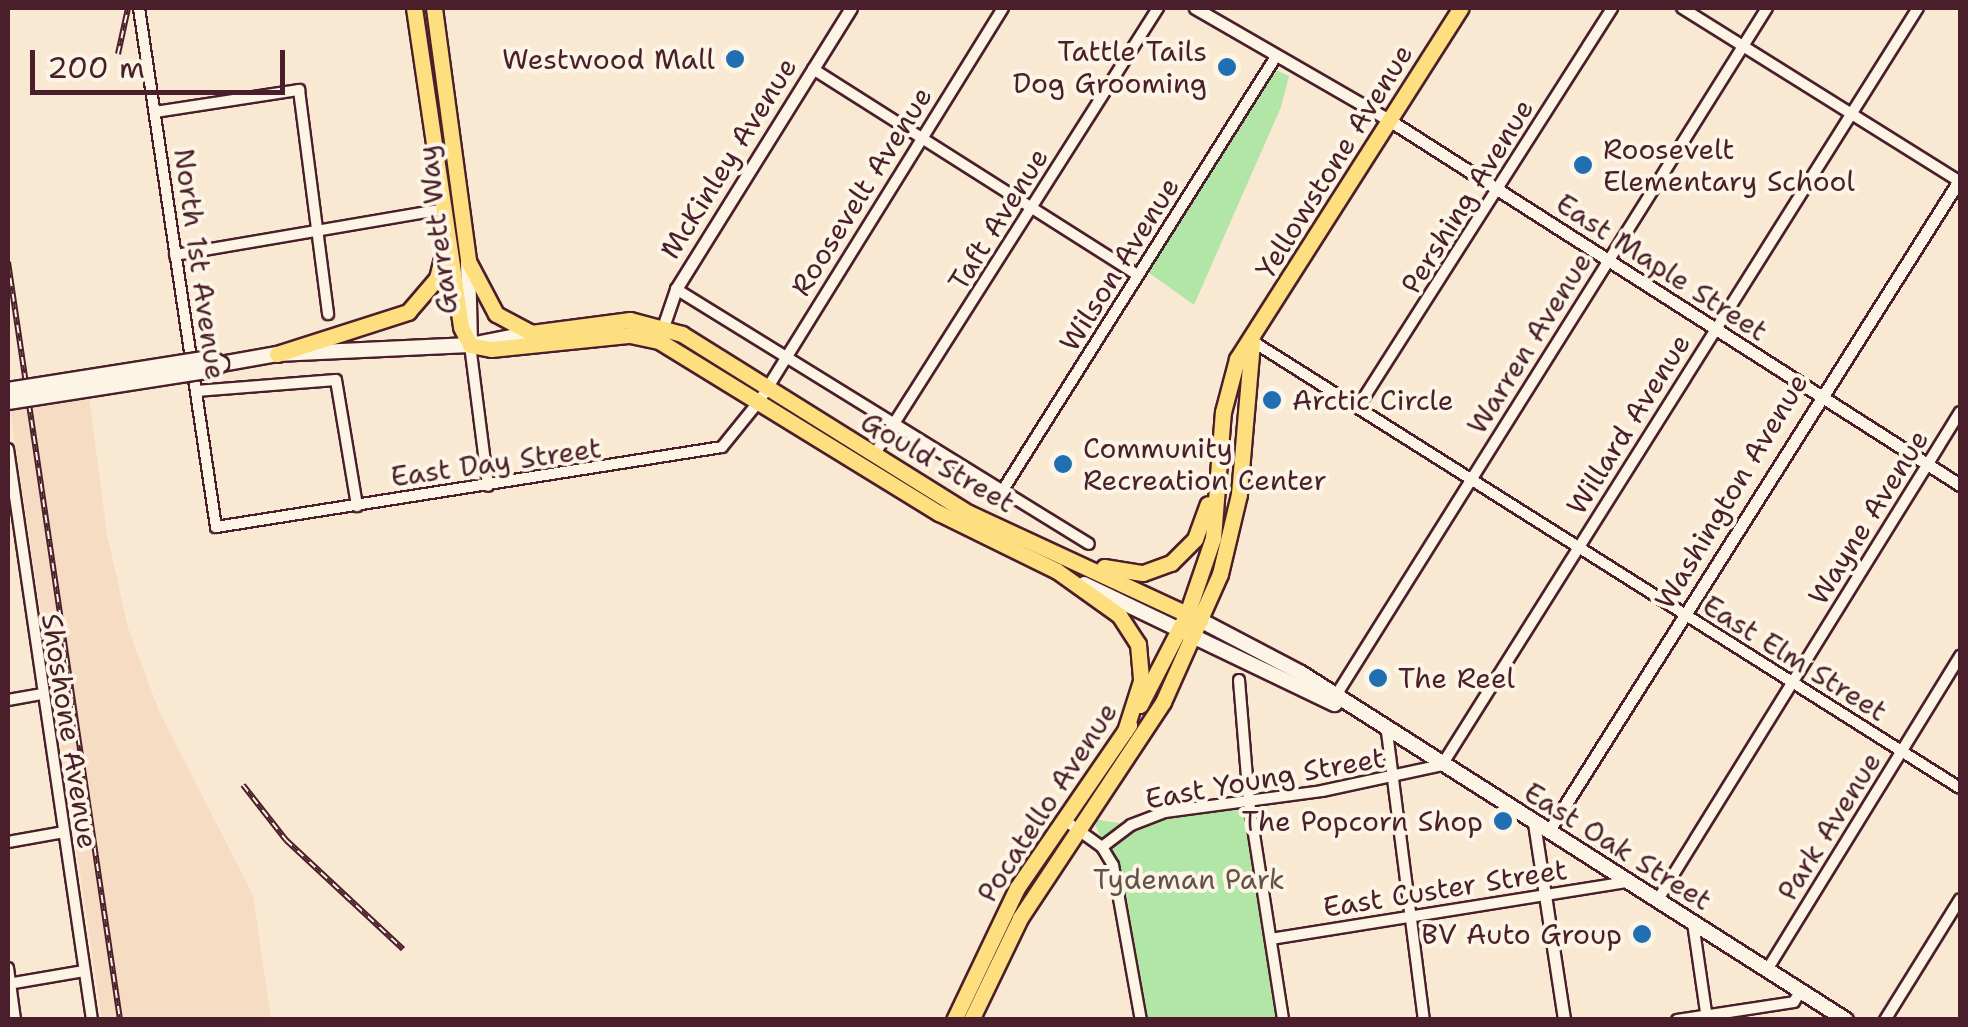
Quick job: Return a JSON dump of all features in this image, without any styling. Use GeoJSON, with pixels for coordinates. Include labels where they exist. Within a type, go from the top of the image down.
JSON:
{"type":"FeatureCollection","features":[{"type":"Feature","properties":{"kind":"main road","name":"Garrett Way"},"geometry":{"type":"LineString","coordinates":[[414,8],[443,210],[470,345]]}},
{"type":"Feature","properties":{"kind":"main road","name":"Garrett Way"},"geometry":{"type":"LineString","coordinates":[[434,8],[468,260],[470,345]]}},
{"type":"Feature","properties":{"kind":"main road","name":"Yellowstone Avenue"},"geometry":{"type":"LineString","coordinates":[[1190,625],[1212,538],[1226,393],[1237,358],[1252,341],[1460,8]]}},
{"type":"Feature","properties":{"kind":"main road"},"geometry":{"type":"LineString","coordinates":[[8,402],[277,354],[376,324],[419,304],[437,278],[448,236]]}},
{"type":"Feature","properties":{"kind":"main road"},"geometry":{"type":"LineString","coordinates":[[468,260],[496,314],[531,332]]}},
{"type":"Feature","properties":{"kind":"main road"},"geometry":{"type":"LineString","coordinates":[[277,354],[470,345],[531,332],[630,320],[660,334]]}},
{"type":"Feature","properties":{"kind":"main road"},"geometry":{"type":"LineString","coordinates":[[470,345],[490,350],[660,334]]}},
{"type":"Feature","properties":{"kind":"main road","name":"Gould Street"},"geometry":{"type":"LineString","coordinates":[[660,334],[1039,546],[1190,625]]}},
{"type":"Feature","properties":{"kind":"main road","name":"Yellowstone Avenue"},"geometry":{"type":"LineString","coordinates":[[1190,625],[1236,520],[1252,341]]}},
{"type":"Feature","properties":{"kind":"main road"},"geometry":{"type":"LineString","coordinates":[[8,390],[211,358],[221,364]]}},
{"type":"Feature","properties":{"kind":"main road","name":"Gould Street"},"geometry":{"type":"LineString","coordinates":[[764,394],[930,508],[1057,571],[1190,625]]}},
{"type":"Feature","properties":{"kind":"main road"},"geometry":{"type":"LineString","coordinates":[[1039,546],[1117,571],[1162,568],[1200,530],[1218,466]]}},
{"type":"Feature","properties":{"kind":"main road"},"geometry":{"type":"LineString","coordinates":[[1057,571],[1119,616],[1138,644],[1141,681],[1124,731]]}},
{"type":"Feature","properties":{"kind":"main road","name":"East Oak Street"},"geometry":{"type":"LineString","coordinates":[[1190,625],[1363,717],[1843,1018]]}},
{"type":"Feature","properties":{"kind":"main road","name":"Pocatello Avenue"},"geometry":{"type":"LineString","coordinates":[[970,1020],[1008,938],[1070,823],[1190,625]]}},
{"type":"Feature","properties":{"kind":"main road","name":"Pocatello Avenue"},"geometry":{"type":"LineString","coordinates":[[954,1020],[1009,901],[1162,702],[1190,625]]}},
{"type":"Feature","properties":{"kind":"street","name":"North 1st Avenue"},"geometry":{"type":"LineString","coordinates":[[140,8],[216,527]]}},
{"type":"Feature","properties":{"kind":"street","name":"McKinley Avenue"},"geometry":{"type":"LineString","coordinates":[[660,334],[676,288],[852,8]]}},
{"type":"Feature","properties":{"kind":"street","name":"Roosevelt Avenue"},"geometry":{"type":"LineString","coordinates":[[764,394],[1002,8]]}},
{"type":"Feature","properties":{"kind":"street","name":"Taft Avenue"},"geometry":{"type":"LineString","coordinates":[[874,455],[1158,8]]}},
{"type":"Feature","properties":{"kind":"street","name":"East Maple Street"},"geometry":{"type":"LineString","coordinates":[[1195,8],[1275,58],[1388,120],[1960,486]]}},
{"type":"Feature","properties":{"kind":"street","name":"Pershing Avenue"},"geometry":{"type":"LineString","coordinates":[[1358,407],[1612,8]]}},
{"type":"Feature","properties":{"kind":"street"},"geometry":{"type":"LineString","coordinates":[[1682,8],[1960,181]]}},
{"type":"Feature","properties":{"kind":"street","name":"Warren Avenue"},"geometry":{"type":"LineString","coordinates":[[1333,700],[1767,8]]}},
{"type":"Feature","properties":{"kind":"street","name":"Willard Avenue"},"geometry":{"type":"LineString","coordinates":[[1442,765],[1918,8]]}},
{"type":"Feature","properties":{"kind":"street","name":"Wilson Avenue"},"geometry":{"type":"LineString","coordinates":[[1001,493],[1275,58]]}},
{"type":"Feature","properties":{"kind":"street"},"geometry":{"type":"LineString","coordinates":[[812,69],[1138,274]]}},
{"type":"Feature","properties":{"kind":"street"},"geometry":{"type":"LineString","coordinates":[[155,112],[299,90],[328,314]]}},
{"type":"Feature","properties":{"kind":"street","name":"Washington Avenue"},"geometry":{"type":"LineString","coordinates":[[1541,828],[1684,616],[1818,396],[1960,181]]}},
{"type":"Feature","properties":{"kind":"street"},"geometry":{"type":"LineString","coordinates":[[175,254],[443,210]]}},
{"type":"Feature","properties":{"kind":"street"},"geometry":{"type":"LineString","coordinates":[[676,288],[1001,493],[1089,544]]}},
{"type":"Feature","properties":{"kind":"street","name":"East Elm Street"},"geometry":{"type":"LineString","coordinates":[[1252,341],[1960,788]]}},
{"type":"Feature","properties":{"kind":"street"},"geometry":{"type":"LineString","coordinates":[[470,345],[488,486]]}},
{"type":"Feature","properties":{"kind":"street"},"geometry":{"type":"LineString","coordinates":[[196,391],[336,380],[357,506]]}},
{"type":"Feature","properties":{"kind":"street","name":"East Day Street"},"geometry":{"type":"LineString","coordinates":[[216,527],[702,455],[722,447],[764,394]]}},
{"type":"Feature","properties":{"kind":"street","name":"Wayne Avenue"},"geometry":{"type":"LineString","coordinates":[[1657,901],[1960,412]]}},
{"type":"Feature","properties":{"kind":"street","name":"Shoshone Avenue"},"geometry":{"type":"LineString","coordinates":[[8,450],[14,554],[42,694],[92,1020]]}},
{"type":"Feature","properties":{"kind":"street","name":"Park Avenue"},"geometry":{"type":"LineString","coordinates":[[1767,970],[1960,656]]}},
{"type":"Feature","properties":{"kind":"street"},"geometry":{"type":"LineString","coordinates":[[1239,680],[1249,802],[1284,1020]]}},
{"type":"Feature","properties":{"kind":"street"},"geometry":{"type":"LineString","coordinates":[[8,700],[42,694]]}},
{"type":"Feature","properties":{"kind":"street"},"geometry":{"type":"LineString","coordinates":[[1387,732],[1389,780],[1424,1020]]}},
{"type":"Feature","properties":{"kind":"street","name":"East Young Street"},"geometry":{"type":"LineString","coordinates":[[1102,848],[1146,817],[1389,780],[1442,765]]}},
{"type":"Feature","properties":{"kind":"street"},"geometry":{"type":"LineString","coordinates":[[1070,823],[1102,848],[1119,882],[1141,1020]]}},
{"type":"Feature","properties":{"kind":"street"},"geometry":{"type":"LineString","coordinates":[[1541,828],[1545,895],[1564,1020]]}},
{"type":"Feature","properties":{"kind":"street"},"geometry":{"type":"LineString","coordinates":[[8,842],[64,832]]}},
{"type":"Feature","properties":{"kind":"street","name":"East Custer Street"},"geometry":{"type":"LineString","coordinates":[[1271,940],[1627,882]]}},
{"type":"Feature","properties":{"kind":"street"},"geometry":{"type":"LineString","coordinates":[[1885,1020],[1960,899]]}},
{"type":"Feature","properties":{"kind":"street"},"geometry":{"type":"LineString","coordinates":[[1693,923],[1706,1017]]}},
{"type":"Feature","properties":{"kind":"street"},"geometry":{"type":"LineString","coordinates":[[8,968],[15,1020]]}},
{"type":"Feature","properties":{"kind":"street"},"geometry":{"type":"LineString","coordinates":[[9,984],[84,971]]}},
{"type":"Feature","properties":{"kind":"street"},"geometry":{"type":"LineString","coordinates":[[1678,1020],[1794,1002],[1800,991]]}},
{"type":"Feature","properties":{"kind":"shaded area"},"geometry":{"type":"Polygon","coordinates":[[[88,390],[107,534],[128,628],[159,711],[253,895],[271,1019],[102,1019],[9,402],[88,390]]]}},
{"type":"Feature","properties":{"kind":"green space"},"geometry":{"type":"Polygon","coordinates":[[[1276,70],[1289,76],[1281,107],[1194,305],[1145,270],[1276,70]]]}},
{"type":"Feature","properties":{"kind":"green space","name":"Tydeman Park"},"geometry":{"type":"Polygon","coordinates":[[[1249,802],[1283,1019],[1141,1019],[1119,882],[1093,819],[1131,825],[1249,802]]]}},
{"type":"Feature","properties":{"kind":"railway"},"geometry":{"type":"LineString","coordinates":[[118,54],[128,8]]}},
{"type":"Feature","properties":{"kind":"railway"},"geometry":{"type":"LineString","coordinates":[[8,262],[120,1020]]}},
{"type":"Feature","properties":{"kind":"railway"},"geometry":{"type":"LineString","coordinates":[[243,785],[286,840],[403,949]]}},
{"type":"Feature","properties":{"kind":"place","name":"Westwood Mall"},"geometry":{"type":"Point","coordinates":[735,59]}},
{"type":"Feature","properties":{"kind":"place","name":"Tattle Tails Dog Grooming"},"geometry":{"type":"Point","coordinates":[1227,67]}},
{"type":"Feature","properties":{"kind":"place","name":"Roosevelt Elementary School"},"geometry":{"type":"Point","coordinates":[1583,165]}},
{"type":"Feature","properties":{"kind":"place","name":"Arctic Circle"},"geometry":{"type":"Point","coordinates":[1272,400]}},
{"type":"Feature","properties":{"kind":"place","name":"Community Recreation Center"},"geometry":{"type":"Point","coordinates":[1063,464]}},
{"type":"Feature","properties":{"kind":"place","name":"The Reel"},"geometry":{"type":"Point","coordinates":[1378,678]}},
{"type":"Feature","properties":{"kind":"place","name":"The Popcorn Shop"},"geometry":{"type":"Point","coordinates":[1503,821]}},
{"type":"Feature","properties":{"kind":"place","name":"BV Auto Group"},"geometry":{"type":"Point","coordinates":[1642,934]}}]}
